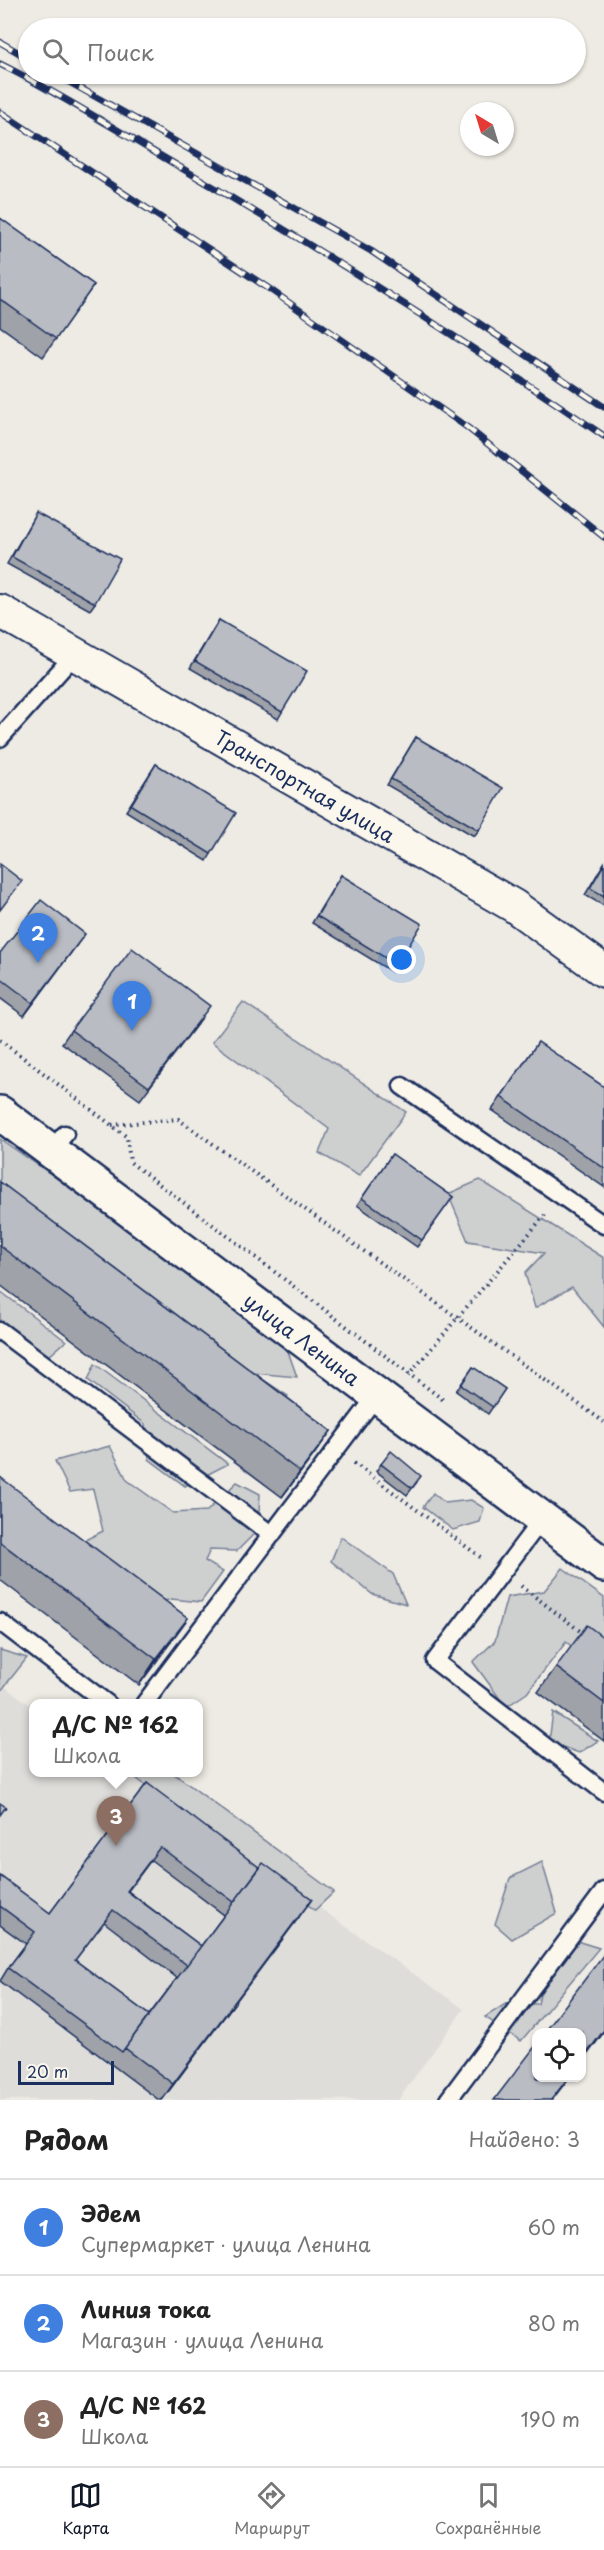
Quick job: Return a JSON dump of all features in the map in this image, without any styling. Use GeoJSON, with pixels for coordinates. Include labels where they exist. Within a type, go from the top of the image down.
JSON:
{"type":"FeatureCollection","features":[{"type":"Feature","properties":{"kind":"main road","name":"улица Ленина"},"geometry":{"type":"LineString","coordinates":[[0,1113],[58,1143],[382,1399],[604,1565]]}},
{"type":"Feature","properties":{"kind":"street","name":"Транспортная улица"},"geometry":{"type":"LineString","coordinates":[[0,611],[514,906],[604,971]]}},
{"type":"Feature","properties":{"kind":"lane"},"geometry":{"type":"LineString","coordinates":[[0,738],[75,654]]}},
{"type":"Feature","properties":{"kind":"lane"},"geometry":{"type":"LineString","coordinates":[[402,1086],[604,1225]]}},
{"type":"Feature","properties":{"kind":"lane"},"geometry":{"type":"LineString","coordinates":[[0,1331],[272,1535]]}},
{"type":"Feature","properties":{"kind":"lane"},"geometry":{"type":"LineString","coordinates":[[148,1699],[336,1449],[382,1399]]}},
{"type":"Feature","properties":{"kind":"lane"},"geometry":{"type":"LineString","coordinates":[[542,1519],[435,1661],[604,1792]]}},
{"type":"Feature","properties":{"kind":"lane"},"geometry":{"type":"LineString","coordinates":[[0,1622],[101,1699]]}},
{"type":"Feature","properties":{"kind":"lane"},"geometry":{"type":"LineString","coordinates":[[448,2100],[604,1891]]}},
{"type":"Feature","properties":{"kind":"path"},"geometry":{"type":"LineString","coordinates":[[0,1040],[127,1137],[130,1162],[455,1410]]}},
{"type":"Feature","properties":{"kind":"path"},"geometry":{"type":"LineString","coordinates":[[111,1125],[178,1119],[604,1422]]}},
{"type":"Feature","properties":{"kind":"path"},"geometry":{"type":"LineString","coordinates":[[382,1399],[409,1374],[561,1196]]}},
{"type":"Feature","properties":{"kind":"path"},"geometry":{"type":"LineString","coordinates":[[336,1449],[585,1635]]}},
{"type":"Feature","properties":{"kind":"shaded area"},"geometry":{"type":"Polygon","coordinates":[[[243,1002],[406,1112],[359,1176],[319,1153],[329,1129],[212,1042],[243,1002]]]}},
{"type":"Feature","properties":{"kind":"shaded area"},"geometry":{"type":"Polygon","coordinates":[[[0,1139],[282,1334],[297,1377],[253,1373],[288,1396],[275,1421],[0,1209],[0,1139]]]}},
{"type":"Feature","properties":{"kind":"shaded area"},"geometry":{"type":"Polygon","coordinates":[[[480,1180],[604,1258],[604,1327],[572,1287],[535,1308],[525,1273],[544,1253],[468,1241],[448,1194],[480,1180]]]}},
{"type":"Feature","properties":{"kind":"shaded area"},"geometry":{"type":"Polygon","coordinates":[[[0,1291],[66,1341],[48,1357],[0,1321],[0,1291]]]}},
{"type":"Feature","properties":{"kind":"shaded area"},"geometry":{"type":"Polygon","coordinates":[[[95,1364],[228,1464],[185,1486],[149,1459],[145,1424],[88,1380],[95,1364]]]}},
{"type":"Feature","properties":{"kind":"shaded area"},"geometry":{"type":"Polygon","coordinates":[[[110,1446],[127,1480],[173,1513],[207,1511],[237,1482],[260,1494],[258,1530],[237,1551],[210,1550],[205,1561],[223,1572],[201,1602],[171,1599],[140,1609],[63,1551],[103,1531],[93,1489],[70,1492],[55,1461],[110,1446]]]}},
{"type":"Feature","properties":{"kind":"shaded area"},"geometry":{"type":"Polygon","coordinates":[[[433,1493],[445,1503],[471,1500],[484,1508],[480,1522],[453,1530],[423,1507],[433,1493]]]}},
{"type":"Feature","properties":{"kind":"shaded area"},"geometry":{"type":"Polygon","coordinates":[[[341,1537],[393,1574],[406,1604],[372,1594],[331,1561],[341,1537]]]}},
{"type":"Feature","properties":{"kind":"shaded area"},"geometry":{"type":"Polygon","coordinates":[[[563,1568],[604,1598],[604,1670],[566,1642],[527,1693],[506,1707],[473,1662],[495,1641],[507,1597],[544,1591],[563,1568]]]}},
{"type":"Feature","properties":{"kind":"shaded area"},"geometry":{"type":"Polygon","coordinates":[[[0,1650],[27,1658],[0,1692],[0,1650]]]}},
{"type":"Feature","properties":{"kind":"shaded area"},"geometry":{"type":"Polygon","coordinates":[[[0,1683],[29,1704],[29,1777],[133,1777],[464,2009],[398,2100],[0,2100],[0,1683]]]}},
{"type":"Feature","properties":{"kind":"shaded area"},"geometry":{"type":"Polygon","coordinates":[[[553,1712],[598,1741],[579,1753],[549,1742],[553,1712]]]}},
{"type":"Feature","properties":{"kind":"shaded area"},"geometry":{"type":"Polygon","coordinates":[[[134,1777],[178,1777],[334,1892],[315,1910],[134,1777]]]}},
{"type":"Feature","properties":{"kind":"shaded area"},"geometry":{"type":"Polygon","coordinates":[[[542,1862],[557,1913],[512,1939],[495,1924],[510,1878],[542,1862]]]}},
{"type":"Feature","properties":{"kind":"shaded area"},"geometry":{"type":"Polygon","coordinates":[[[570,1939],[599,1948],[521,2041],[485,2017],[507,2003],[538,2004],[549,1955],[570,1939]]]}},
{"type":"Feature","properties":{"kind":"building"},"geometry":{"type":"Polygon","coordinates":[[[0,218],[94,285],[56,339],[0,299],[0,218]]]}},
{"type":"Feature","properties":{"kind":"building"},"geometry":{"type":"Polygon","coordinates":[[[36,513],[120,559],[95,603],[12,557],[36,513]]]}},
{"type":"Feature","properties":{"kind":"building"},"geometry":{"type":"Polygon","coordinates":[[[219,620],[307,671],[282,712],[195,661],[219,620]]]}},
{"type":"Feature","properties":{"kind":"building"},"geometry":{"type":"Polygon","coordinates":[[[416,737],[503,788],[479,830],[391,779],[416,737]]]}},
{"type":"Feature","properties":{"kind":"building"},"geometry":{"type":"Polygon","coordinates":[[[156,764],[236,813],[211,854],[131,805],[156,764]]]}},
{"type":"Feature","properties":{"kind":"building"},"geometry":{"type":"Polygon","coordinates":[[[0,864],[22,881],[0,910],[0,864]]]}},
{"type":"Feature","properties":{"kind":"building"},"geometry":{"type":"Polygon","coordinates":[[[604,864],[604,896],[590,888],[604,864]]]}},
{"type":"Feature","properties":{"kind":"building"},"geometry":{"type":"Polygon","coordinates":[[[341,875],[422,924],[397,965],[317,916],[341,875]]]}},
{"type":"Feature","properties":{"kind":"building"},"geometry":{"type":"Polygon","coordinates":[[[41,900],[85,934],[33,1003],[0,978],[0,953],[41,900]]]}},
{"type":"Feature","properties":{"kind":"building"},"geometry":{"type":"Polygon","coordinates":[[[132,948],[210,1006],[149,1087],[71,1030],[132,948]]]}},
{"type":"Feature","properties":{"kind":"building"},"geometry":{"type":"Polygon","coordinates":[[[538,1042],[604,1087],[604,1168],[501,1097],[538,1042]]]}},
{"type":"Feature","properties":{"kind":"building"},"geometry":{"type":"Polygon","coordinates":[[[392,1154],[453,1197],[422,1240],[362,1198],[392,1154]]]}},
{"type":"Feature","properties":{"kind":"building"},"geometry":{"type":"Polygon","coordinates":[[[0,1182],[331,1431],[300,1472],[0,1246],[0,1182]]]}},
{"type":"Feature","properties":{"kind":"building"},"geometry":{"type":"Polygon","coordinates":[[[473,1367],[505,1389],[493,1407],[461,1385],[473,1367]]]}},
{"type":"Feature","properties":{"kind":"building"},"geometry":{"type":"Polygon","coordinates":[[[391,1451],[421,1476],[412,1488],[381,1464],[391,1451]]]}},
{"type":"Feature","properties":{"kind":"building"},"geometry":{"type":"Polygon","coordinates":[[[0,1477],[188,1618],[156,1659],[0,1542],[0,1477]]]}},
{"type":"Feature","properties":{"kind":"building"},"geometry":{"type":"Polygon","coordinates":[[[587,1625],[604,1638],[604,1703],[556,1667],[587,1625]]]}},
{"type":"Feature","properties":{"kind":"building"},"geometry":{"type":"Polygon","coordinates":[[[147,1783],[260,1868],[234,1902],[160,1847],[127,1891],[201,1946],[187,1965],[113,1910],[75,1960],[149,2015],[122,2052],[8,1968],[35,1932],[0,1906],[0,1876],[50,1913],[147,1783]]]}},
{"type":"Feature","properties":{"kind":"building"},"geometry":{"type":"Polygon","coordinates":[[[0,1803],[6,1807],[0,1815],[0,1803]]]}},
{"type":"Feature","properties":{"kind":"building"},"geometry":{"type":"Polygon","coordinates":[[[263,1863],[312,1899],[173,2084],[125,2048],[263,1863]]]}},
{"type":"Feature","properties":{"kind":"building"},"geometry":{"type":"Polygon","coordinates":[[[604,1954],[604,2030],[586,2055],[586,2028],[548,2028],[604,1954]]]}},
{"type":"Feature","properties":{"kind":"building"},"geometry":{"type":"Polygon","coordinates":[[[532,2051],[532,2082],[565,2082],[551,2100],[494,2100],[532,2051]]]}},
{"type":"Feature","properties":{"kind":"railway"},"geometry":{"type":"LineString","coordinates":[[0,42],[18,52]]}},
{"type":"Feature","properties":{"kind":"railway"},"geometry":{"type":"LineString","coordinates":[[0,64],[18,74]]}},
{"type":"Feature","properties":{"kind":"railway"},"geometry":{"type":"LineString","coordinates":[[38,84],[90,113],[340,264],[604,436]]}},
{"type":"Feature","properties":{"kind":"railway"},"geometry":{"type":"LineString","coordinates":[[73,84],[371,251],[604,407]]}},
{"type":"Feature","properties":{"kind":"railway"},"geometry":{"type":"LineString","coordinates":[[0,112],[268,288],[468,428],[604,537]]}},
{"type":"Feature","properties":{"kind":"place","name":"Линия тока"},"geometry":{"type":"Point","coordinates":[38,963]}},
{"type":"Feature","properties":{"kind":"place","name":"Эдем"},"geometry":{"type":"Point","coordinates":[132,1031]}},
{"type":"Feature","properties":{"kind":"place","name":"Д/С № 162"},"geometry":{"type":"Point","coordinates":[116,1846]}}]}
